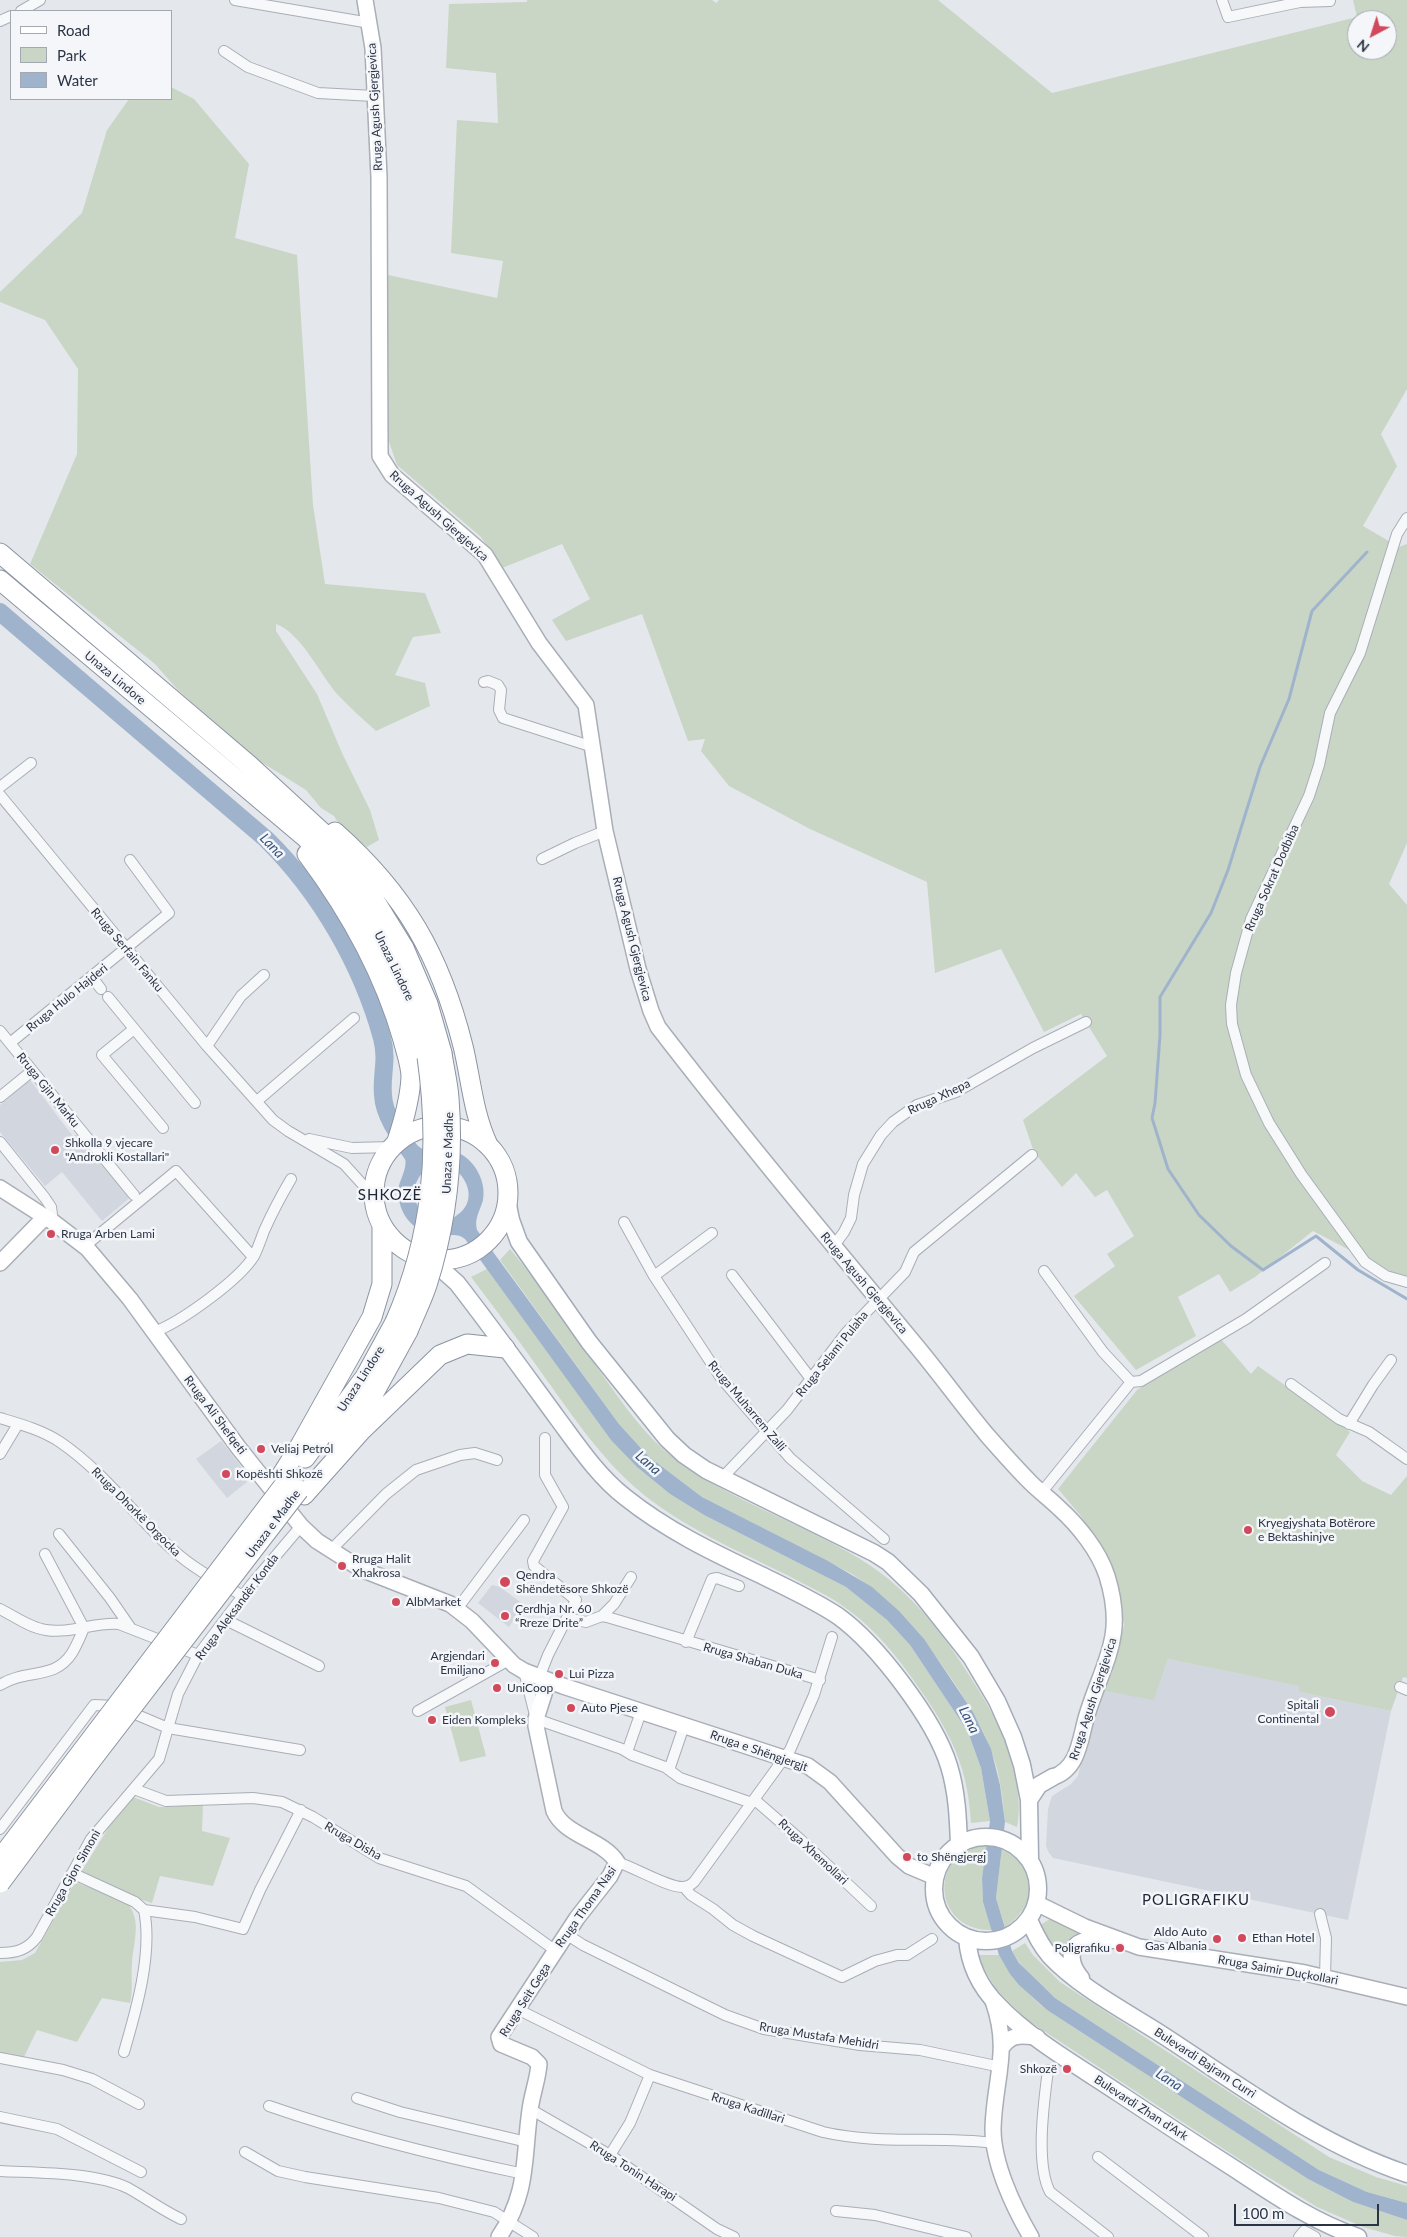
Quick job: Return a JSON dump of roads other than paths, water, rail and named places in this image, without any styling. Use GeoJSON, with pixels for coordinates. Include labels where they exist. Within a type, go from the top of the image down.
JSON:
{"type":"FeatureCollection","features":[{"type":"Feature","properties":{"kind":"highway","name":"Unaza Lindore"},"geometry":{"type":"LineString","coordinates":[[0,553],[255,771],[324,834],[367,888],[386,916],[404,948],[428,1004]]}},
{"type":"Feature","properties":{"kind":"highway","name":"Unaza Lindore"},"geometry":{"type":"LineString","coordinates":[[0,580],[306,838],[334,868],[367,913],[392,958],[434,1055]]}},
{"type":"Feature","properties":{"kind":"highway"},"geometry":{"type":"LineString","coordinates":[[134,667],[178,699],[344,840],[374,869],[401,902],[429,952],[451,1008],[463,1048],[478,1121],[488,1145],[499,1159],[506,1175],[508,1204],[499,1228],[488,1242],[473,1252],[457,1259],[422,1258],[400,1246],[382,1227]]}},
{"type":"Feature","properties":{"kind":"highway"},"geometry":{"type":"LineString","coordinates":[[115,677],[132,699],[296,841],[326,880],[375,967],[400,1028],[409,1064],[411,1077],[401,1135],[382,1160],[375,1176],[374,1196],[376,1211],[382,1227],[382,1284],[372,1316],[301,1444],[293,1485]]}},
{"type":"Feature","properties":{"kind":"highway","name":"Unaza e Madhe"},"geometry":{"type":"LineString","coordinates":[[0,1859],[189,1609],[293,1485],[365,1404],[390,1365],[402,1326],[426,1286],[439,1240],[447,1194],[450,1145],[449,1098],[434,1055],[428,1004]]}},
{"type":"Feature","properties":{"kind":"highway"},"geometry":{"type":"LineString","coordinates":[[401,1135],[438,1126],[456,1127],[473,1134],[488,1145]]}},
{"type":"Feature","properties":{"kind":"highway"},"geometry":{"type":"LineString","coordinates":[[293,1485],[361,1431],[440,1355],[467,1344],[505,1348]]}},
{"type":"Feature","properties":{"kind":"highway","name":"Unaza e Madhe"},"geometry":{"type":"LineString","coordinates":[[0,1883],[168,1660],[293,1485]]}},
{"type":"Feature","properties":{"kind":"main road","name":"Rruga Agush Gjergjevica"},"geometry":{"type":"LineString","coordinates":[[365,0],[373,48],[379,177],[380,456],[392,475],[485,555],[539,643],[586,705],[605,831],[638,969],[658,1027],[750,1146],[986,1434],[1041,1493],[1070,1519],[1101,1562],[1110,1586],[1115,1623],[1112,1646],[1093,1696],[1074,1761],[1067,1771],[1054,1777]]}},
{"type":"Feature","properties":{"kind":"main road","name":"Rruga Ali Shefqeti"},"geometry":{"type":"LineString","coordinates":[[0,1188],[49,1219],[85,1246],[110,1273],[238,1447],[301,1526],[330,1550],[361,1569],[442,1599],[457,1609],[509,1660],[524,1671],[544,1680]]}},
{"type":"Feature","properties":{"kind":"main road"},"geometry":{"type":"LineString","coordinates":[[508,1204],[511,1220],[519,1242],[590,1342],[652,1423],[684,1455],[722,1478],[874,1553],[900,1573],[921,1594],[971,1657],[997,1701],[1022,1764],[1029,1800],[1030,1859],[1039,1885],[1038,1904],[1024,1925],[1006,1938],[983,1942],[967,1938],[946,1923],[939,1913],[934,1896],[935,1877],[948,1852],[959,1844],[977,1837],[996,1838],[1014,1845],[1030,1859]]}},
{"type":"Feature","properties":{"kind":"main road"},"geometry":{"type":"LineString","coordinates":[[0,1263],[49,1219]]}},
{"type":"Feature","properties":{"kind":"main road"},"geometry":{"type":"LineString","coordinates":[[422,1258],[439,1267],[457,1283],[576,1443],[623,1496],[680,1534],[786,1587],[838,1616],[882,1658],[912,1698],[933,1732],[949,1765],[956,1796],[959,1844]]}},
{"type":"Feature","properties":{"kind":"main road"},"geometry":{"type":"LineString","coordinates":[[544,1680],[536,1719],[537,1732],[557,1817],[566,1825],[608,1852],[613,1869]]}},
{"type":"Feature","properties":{"kind":"main road","name":"Rruga e Shëngjergjt"},"geometry":{"type":"LineString","coordinates":[[544,1680],[802,1763],[820,1774],[897,1856],[910,1866],[935,1877]]}},
{"type":"Feature","properties":{"kind":"main road"},"geometry":{"type":"LineString","coordinates":[[1022,1764],[1036,1772],[1054,1777]]}},
{"type":"Feature","properties":{"kind":"main road"},"geometry":{"type":"LineString","coordinates":[[1029,1800],[1039,1785],[1054,1777]]}},
{"type":"Feature","properties":{"kind":"main road","name":"Rruga Thoma Nasi"},"geometry":{"type":"LineString","coordinates":[[556,1951],[613,1869]]}},
{"type":"Feature","properties":{"kind":"main road","name":"Rruga Saimir Duçkollari"},"geometry":{"type":"LineString","coordinates":[[1038,1904],[1118,1940],[1148,1949],[1325,1977],[1407,1997]]}},
{"type":"Feature","properties":{"kind":"main road","name":"Bulevardi Bajram Curri"},"geometry":{"type":"LineString","coordinates":[[1024,1925],[1048,1955],[1091,1989],[1324,2139],[1378,2164],[1407,2174]]}},
{"type":"Feature","properties":{"kind":"main road","name":"Bulevardi Zhan d'Ark"},"geometry":{"type":"LineString","coordinates":[[967,1938],[970,1963],[993,2000],[1037,2037],[1153,2116],[1281,2199],[1316,2220],[1358,2237]]}},
{"type":"Feature","properties":{"kind":"main road"},"geometry":{"type":"LineString","coordinates":[[1091,1989],[1073,1968],[1072,1952],[1083,1941],[1118,1940]]}},
{"type":"Feature","properties":{"kind":"main road","name":"Rruga Seit Gega"},"geometry":{"type":"LineString","coordinates":[[524,2174],[530,2110],[538,2061],[504,2046],[499,2039],[556,1951]]}},
{"type":"Feature","properties":{"kind":"main road"},"geometry":{"type":"LineString","coordinates":[[993,2000],[1000,2020],[1003,2046],[994,2122],[994,2143],[1011,2197],[1030,2236]]}},
{"type":"Feature","properties":{"kind":"main road"},"geometry":{"type":"LineString","coordinates":[[1003,2046],[1009,2038],[1016,2036],[1037,2037]]}},
{"type":"Feature","properties":{"kind":"main road"},"geometry":{"type":"LineString","coordinates":[[499,2237],[510,2220],[518,2202],[524,2174]]}},
{"type":"Feature","properties":{"kind":"street"},"geometry":{"type":"LineString","coordinates":[[23,10],[40,0]]}},
{"type":"Feature","properties":{"kind":"street"},"geometry":{"type":"LineString","coordinates":[[235,0],[370,23]]}},
{"type":"Feature","properties":{"kind":"street"},"geometry":{"type":"LineString","coordinates":[[1222,0],[1228,17],[1291,3],[1330,1]]}},
{"type":"Feature","properties":{"kind":"street"},"geometry":{"type":"LineString","coordinates":[[224,51],[248,66],[318,93],[374,96]]}},
{"type":"Feature","properties":{"kind":"street","name":"Rruga Sokrat Dodbiba"},"geometry":{"type":"LineString","coordinates":[[1407,518],[1397,534],[1360,654],[1330,713],[1319,765],[1309,796],[1251,919],[1238,965],[1231,1005],[1232,1024],[1246,1075],[1269,1123],[1301,1174],[1365,1262],[1374,1270],[1386,1276],[1407,1282]]}},
{"type":"Feature","properties":{"kind":"street"},"geometry":{"type":"LineString","coordinates":[[484,682],[493,683],[501,690],[499,710],[503,718],[593,747]]}},
{"type":"Feature","properties":{"kind":"street"},"geometry":{"type":"LineString","coordinates":[[0,787],[31,763]]}},
{"type":"Feature","properties":{"kind":"street","name":"Rruga Serfain Fanku"},"geometry":{"type":"LineString","coordinates":[[0,795],[126,950],[207,1046],[280,1127],[344,1164],[374,1196]]}},
{"type":"Feature","properties":{"kind":"street"},"geometry":{"type":"LineString","coordinates":[[542,859],[574,843],[605,831]]}},
{"type":"Feature","properties":{"kind":"street","name":"Rruga Hulo Hajderi"},"geometry":{"type":"LineString","coordinates":[[10,1043],[169,914],[130,860]]}},
{"type":"Feature","properties":{"kind":"street"},"geometry":{"type":"LineString","coordinates":[[207,1046],[241,996],[264,975]]}},
{"type":"Feature","properties":{"kind":"street"},"geometry":{"type":"LineString","coordinates":[[92,977],[196,1103]]}},
{"type":"Feature","properties":{"kind":"street"},"geometry":{"type":"LineString","coordinates":[[257,1101],[354,1018]]}},
{"type":"Feature","properties":{"kind":"street","name":"Rruga Xhepa"},"geometry":{"type":"LineString","coordinates":[[833,1247],[851,1218],[854,1196],[863,1164],[877,1141],[893,1122],[917,1105],[956,1092],[1033,1048],[1086,1022]]}},
{"type":"Feature","properties":{"kind":"street"},"geometry":{"type":"LineString","coordinates":[[134,1029],[102,1055],[162,1128]]}},
{"type":"Feature","properties":{"kind":"street","name":"Rruga Gjin Marku"},"geometry":{"type":"LineString","coordinates":[[0,1031],[134,1195]]}},
{"type":"Feature","properties":{"kind":"street"},"geometry":{"type":"LineString","coordinates":[[0,1097],[32,1071]]}},
{"type":"Feature","properties":{"kind":"street","name":"Rruga Serfain Fanku"},"geometry":{"type":"LineString","coordinates":[[300,1137],[352,1148],[401,1135]]}},
{"type":"Feature","properties":{"kind":"street"},"geometry":{"type":"LineString","coordinates":[[0,1142],[45,1198],[50,1207],[49,1219]]}},
{"type":"Feature","properties":{"kind":"street","name":"Rruga Selami Pulaha"},"geometry":{"type":"LineString","coordinates":[[722,1478],[787,1410],[846,1333],[905,1272],[914,1252],[1032,1155]]}},
{"type":"Feature","properties":{"kind":"street"},"geometry":{"type":"LineString","coordinates":[[85,1246],[176,1171],[253,1257]]}},
{"type":"Feature","properties":{"kind":"street"},"geometry":{"type":"LineString","coordinates":[[154,1332],[180,1320],[196,1309],[244,1268],[253,1257],[279,1198],[291,1179]]}},
{"type":"Feature","properties":{"kind":"street","name":"Rruga Muharrem Zalli"},"geometry":{"type":"LineString","coordinates":[[624,1222],[654,1276],[709,1362],[766,1431],[815,1481],[884,1539]]}},
{"type":"Feature","properties":{"kind":"street"},"geometry":{"type":"LineString","coordinates":[[654,1276],[712,1233]]}},
{"type":"Feature","properties":{"kind":"street"},"geometry":{"type":"LineString","coordinates":[[1041,1493],[1091,1434],[1131,1382],[1141,1381],[1246,1319],[1325,1263]]}},
{"type":"Feature","properties":{"kind":"street"},"geometry":{"type":"LineString","coordinates":[[1044,1271],[1103,1352],[1131,1382]]}},
{"type":"Feature","properties":{"kind":"street"},"geometry":{"type":"LineString","coordinates":[[732,1275],[811,1379]]}},
{"type":"Feature","properties":{"kind":"street"},"geometry":{"type":"LineString","coordinates":[[1349,1424],[1373,1385],[1392,1360]]}},
{"type":"Feature","properties":{"kind":"street"},"geometry":{"type":"LineString","coordinates":[[1292,1384],[1339,1419],[1379,1439],[1407,1459]]}},
{"type":"Feature","properties":{"kind":"street","name":"Rruga Dhorkë Orgocka"},"geometry":{"type":"LineString","coordinates":[[0,1418],[60,1442],[100,1474],[174,1552],[203,1573],[243,1596]]}},
{"type":"Feature","properties":{"kind":"street"},"geometry":{"type":"LineString","coordinates":[[0,1454],[18,1424]]}},
{"type":"Feature","properties":{"kind":"street"},"geometry":{"type":"LineString","coordinates":[[544,1680],[548,1654],[576,1600],[534,1566],[533,1561],[563,1507],[545,1474],[546,1438]]}},
{"type":"Feature","properties":{"kind":"street"},"geometry":{"type":"LineString","coordinates":[[330,1550],[386,1494],[416,1470],[460,1455],[475,1453],[497,1460]]}},
{"type":"Feature","properties":{"kind":"street"},"geometry":{"type":"LineString","coordinates":[[457,1609],[524,1520]]}},
{"type":"Feature","properties":{"kind":"street","name":"Rruga Aleksandër Konda"},"geometry":{"type":"LineString","coordinates":[[168,1728],[178,1694],[198,1656],[243,1596],[301,1526]]}},
{"type":"Feature","properties":{"kind":"street"},"geometry":{"type":"LineString","coordinates":[[59,1534],[110,1598],[130,1627]]}},
{"type":"Feature","properties":{"kind":"street"},"geometry":{"type":"LineString","coordinates":[[45,1554],[84,1628]]}},
{"type":"Feature","properties":{"kind":"street"},"geometry":{"type":"LineString","coordinates":[[602,1616],[614,1604],[631,1577]]}},
{"type":"Feature","properties":{"kind":"street","name":"Rruga Shaban Duka"},"geometry":{"type":"LineString","coordinates":[[686,1642],[712,1579],[717,1578],[739,1586]]}},
{"type":"Feature","properties":{"kind":"street"},"geometry":{"type":"LineString","coordinates":[[0,1609],[35,1627],[46,1630],[84,1628],[108,1623],[130,1627],[198,1656]]}},
{"type":"Feature","properties":{"kind":"street","name":"Rruga Shaban Duka"},"geometry":{"type":"LineString","coordinates":[[567,1618],[586,1622],[602,1616],[820,1680]]}},
{"type":"Feature","properties":{"kind":"street"},"geometry":{"type":"LineString","coordinates":[[226,1620],[319,1666]]}},
{"type":"Feature","properties":{"kind":"street"},"geometry":{"type":"LineString","coordinates":[[0,1685],[17,1676],[49,1672],[60,1667],[72,1654],[84,1628]]}},
{"type":"Feature","properties":{"kind":"street"},"geometry":{"type":"LineString","coordinates":[[613,1869],[633,1867],[676,1887],[684,1887],[694,1882],[785,1757],[820,1680],[832,1637]]}},
{"type":"Feature","properties":{"kind":"street"},"geometry":{"type":"LineString","coordinates":[[418,1711],[509,1660]]}},
{"type":"Feature","properties":{"kind":"street"},"geometry":{"type":"LineString","coordinates":[[524,1671],[536,1719],[627,1752],[669,1770],[680,1778],[754,1801]]}},
{"type":"Feature","properties":{"kind":"street"},"geometry":{"type":"LineString","coordinates":[[0,1829],[94,1706],[116,1706],[168,1728],[300,1750]]}},
{"type":"Feature","properties":{"kind":"street"},"geometry":{"type":"LineString","coordinates":[[627,1752],[641,1712]]}},
{"type":"Feature","properties":{"kind":"street"},"geometry":{"type":"LineString","coordinates":[[669,1770],[684,1726]]}},
{"type":"Feature","properties":{"kind":"street","name":"Rruga Gjon Simoni"},"geometry":{"type":"LineString","coordinates":[[0,1953],[18,1951],[33,1942],[82,1852],[102,1824],[159,1759],[168,1728]]}},
{"type":"Feature","properties":{"kind":"street","name":"Rruga Disha"},"geometry":{"type":"LineString","coordinates":[[134,1789],[166,1801],[268,1798],[282,1802],[301,1810],[379,1858],[466,1886],[556,1951]]}},
{"type":"Feature","properties":{"kind":"street","name":"Rruga Xhemollari"},"geometry":{"type":"LineString","coordinates":[[754,1801],[801,1840],[871,1906]]}},
{"type":"Feature","properties":{"kind":"street"},"geometry":{"type":"LineString","coordinates":[[72,1873],[127,1898],[144,1910],[195,1917],[243,1929],[260,1890],[301,1810]]}},
{"type":"Feature","properties":{"kind":"street"},"geometry":{"type":"LineString","coordinates":[[684,1887],[691,1895],[748,1933],[842,1977],[875,1961],[897,1955],[907,1955],[932,1939]]}},
{"type":"Feature","properties":{"kind":"street"},"geometry":{"type":"LineString","coordinates":[[124,2052],[139,1997],[146,1931],[144,1910]]}},
{"type":"Feature","properties":{"kind":"street"},"geometry":{"type":"LineString","coordinates":[[1320,1914],[1326,1938],[1325,1977]]}},
{"type":"Feature","properties":{"kind":"street","name":"Rruga Mustafa Mehidri"},"geometry":{"type":"LineString","coordinates":[[566,1934],[592,1949],[725,2014],[752,2025],[860,2045],[920,2050],[1001,2067]]}},
{"type":"Feature","properties":{"kind":"street","name":"Rruga Kadillari"},"geometry":{"type":"LineString","coordinates":[[517,2009],[650,2074],[836,2136],[906,2140],[951,2139],[994,2143]]}},
{"type":"Feature","properties":{"kind":"street"},"geometry":{"type":"LineString","coordinates":[[0,2058],[63,2070],[92,2079],[139,2104]]}},
{"type":"Feature","properties":{"kind":"street"},"geometry":{"type":"LineString","coordinates":[[1048,2070],[1042,2130],[1046,2184],[1050,2192],[1108,2237]]}},
{"type":"Feature","properties":{"kind":"street"},"geometry":{"type":"LineString","coordinates":[[610,2154],[634,2117],[650,2074]]}},
{"type":"Feature","properties":{"kind":"street"},"geometry":{"type":"LineString","coordinates":[[357,2098],[400,2112],[527,2142]]}},
{"type":"Feature","properties":{"kind":"street"},"geometry":{"type":"LineString","coordinates":[[269,2106],[346,2130],[442,2156],[524,2174]]}},
{"type":"Feature","properties":{"kind":"street","name":"Rruga Tonin Harapi"},"geometry":{"type":"LineString","coordinates":[[530,2110],[610,2154],[717,2228],[734,2237]]}},
{"type":"Feature","properties":{"kind":"street"},"geometry":{"type":"LineString","coordinates":[[0,2117],[57,2129],[141,2172]]}},
{"type":"Feature","properties":{"kind":"street"},"geometry":{"type":"LineString","coordinates":[[245,2152],[278,2171],[439,2198],[494,2212],[510,2220],[533,2237]]}},
{"type":"Feature","properties":{"kind":"street"},"geometry":{"type":"LineString","coordinates":[[1098,2157],[1203,2237]]}},
{"type":"Feature","properties":{"kind":"street"},"geometry":{"type":"LineString","coordinates":[[0,2171],[67,2174],[114,2183],[127,2188],[160,2209],[181,2219]]}},
{"type":"Feature","properties":{"kind":"street"},"geometry":{"type":"LineString","coordinates":[[836,2212],[875,2215],[966,2237]]}},
{"type":"Feature","properties":{"kind":"street"},"geometry":{"type":"LineString","coordinates":[[1299,2237],[1304,2231],[1316,2237]]}},
{"type":"Feature","properties":{"kind":"water"},"geometry":{"type":"Polygon","coordinates":[[[415,1143],[427,1151],[458,1153],[469,1160],[480,1176],[484,1194],[477,1218],[477,1230],[619,1424],[648,1456],[702,1497],[828,1561],[872,1587],[899,1611],[924,1639],[973,1712],[991,1749],[1000,1785],[1005,1822],[996,1898],[1012,1951],[1019,1963],[1055,1998],[1319,2170],[1367,2192],[1407,2203],[1407,2220],[1353,2202],[1308,2179],[1047,2010],[1019,1985],[999,1955],[983,1902],[982,1878],[990,1821],[981,1768],[968,1732],[910,1645],[887,1620],[846,1587],[704,1515],[670,1494],[637,1467],[611,1440],[465,1239],[456,1235],[439,1235],[424,1232],[408,1220],[401,1207],[398,1193],[405,1164],[403,1152],[415,1143]],[[455,1169],[422,1173],[416,1183],[414,1192],[421,1212],[447,1220],[461,1212],[469,1196],[466,1184],[460,1173],[455,1169]]]}},
{"type":"Feature","properties":{"kind":"waterway"},"geometry":{"type":"LineString","coordinates":[[1367,552],[1312,611],[1289,699],[1260,767],[1228,870],[1211,913],[1160,997],[1160,1035],[1155,1103],[1152,1118],[1168,1169],[1199,1215],[1231,1246],[1263,1270],[1316,1236],[1358,1270],[1407,1299]]}},
{"type":"Feature","properties":{"kind":"waterway","name":"Lana"},"geometry":{"type":"LineString","coordinates":[[0,612],[266,839],[304,882],[337,931],[363,984],[384,1046],[383,1095],[387,1114],[391,1123],[420,1165]]}},
{"type":"Feature","properties":{"kind":"place","name":"Shkolla 9 vjecare \"Androkli Kostallari\""},"geometry":{"type":"Point","coordinates":[55,1150]}},
{"type":"Feature","properties":{"kind":"place","name":"Rruga Arben Lami"},"geometry":{"type":"Point","coordinates":[51,1234]}},
{"type":"Feature","properties":{"kind":"place","name":"Veliaj Petrol"},"geometry":{"type":"Point","coordinates":[261,1449]}},
{"type":"Feature","properties":{"kind":"place","name":"Kopështi Shkozë"},"geometry":{"type":"Point","coordinates":[226,1474]}},
{"type":"Feature","properties":{"kind":"place","name":"Kryegjyshata Botërore e Bektashinjve"},"geometry":{"type":"Point","coordinates":[1248,1530]}},
{"type":"Feature","properties":{"kind":"place","name":"Rruga Halit Xhakrosa"},"geometry":{"type":"Point","coordinates":[342,1566]}},
{"type":"Feature","properties":{"kind":"place","name":"Qendra Shëndetësore Shkozë"},"geometry":{"type":"Point","coordinates":[505,1582]}},
{"type":"Feature","properties":{"kind":"place","name":"AlbMarket"},"geometry":{"type":"Point","coordinates":[396,1602]}},
{"type":"Feature","properties":{"kind":"place","name":"Çerdhja Nr. 60 “Rreze Drite”"},"geometry":{"type":"Point","coordinates":[505,1616]}},
{"type":"Feature","properties":{"kind":"place","name":"Argjendari Emiljano"},"geometry":{"type":"Point","coordinates":[495,1663]}},
{"type":"Feature","properties":{"kind":"place","name":"Lui Pizza"},"geometry":{"type":"Point","coordinates":[559,1674]}},
{"type":"Feature","properties":{"kind":"place","name":"UniCoop"},"geometry":{"type":"Point","coordinates":[497,1688]}},
{"type":"Feature","properties":{"kind":"place","name":"Auto Pjese"},"geometry":{"type":"Point","coordinates":[571,1708]}},
{"type":"Feature","properties":{"kind":"place","name":"Spitali Continental"},"geometry":{"type":"Point","coordinates":[1330,1712]}},
{"type":"Feature","properties":{"kind":"place","name":"Eiden Kompleks"},"geometry":{"type":"Point","coordinates":[432,1720]}},
{"type":"Feature","properties":{"kind":"place","name":"to Shëngjergj"},"geometry":{"type":"Point","coordinates":[907,1857]}},
{"type":"Feature","properties":{"kind":"place","name":"Ethan Hotel"},"geometry":{"type":"Point","coordinates":[1242,1938]}},
{"type":"Feature","properties":{"kind":"place","name":"Aldo Auto Gas Albania"},"geometry":{"type":"Point","coordinates":[1217,1939]}},
{"type":"Feature","properties":{"kind":"place","name":"Poligrafiku"},"geometry":{"type":"Point","coordinates":[1120,1948]}},
{"type":"Feature","properties":{"kind":"place","name":"Shkozë"},"geometry":{"type":"Point","coordinates":[1067,2069]}},
{"type":"Feature","properties":{"kind":"district","name":"SHKOZË"},"geometry":{"type":"Point","coordinates":[390,1195]}},
{"type":"Feature","properties":{"kind":"district","name":"POLIGRAFIKU"},"geometry":{"type":"Point","coordinates":[1196,1900]}}]}
